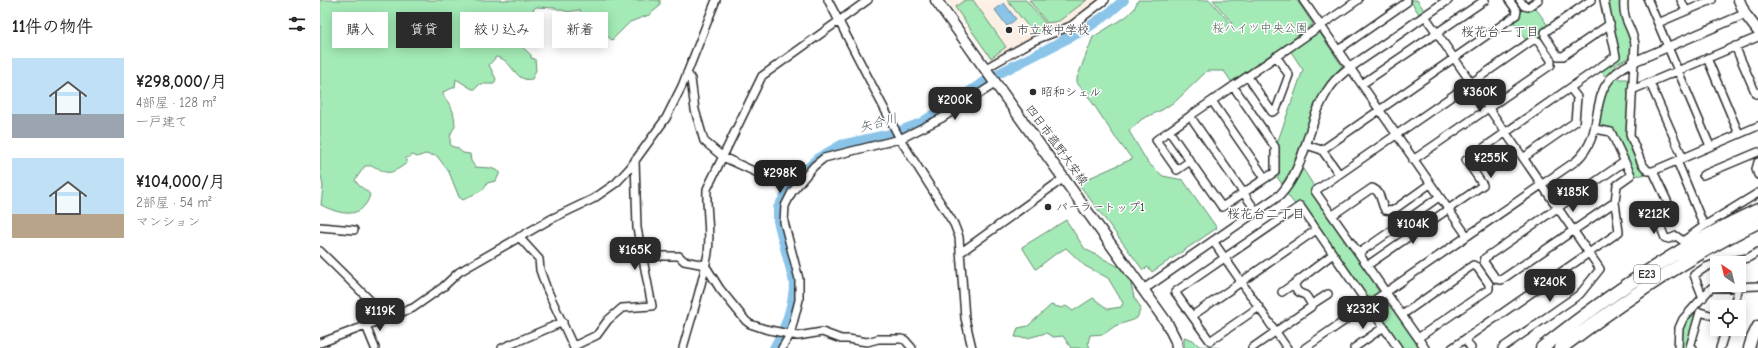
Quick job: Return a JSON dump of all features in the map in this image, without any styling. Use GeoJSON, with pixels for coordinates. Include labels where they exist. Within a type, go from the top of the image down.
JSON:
{"type":"FeatureCollection","features":[{"type":"Feature","properties":{"kind":"highway","name":"E23"},"geometry":{"type":"LineString","coordinates":[[1542,348],[1616,293],[1719,229],[1758,210]]}},
{"type":"Feature","properties":{"kind":"highway","name":"E23"},"geometry":{"type":"LineString","coordinates":[[1561,348],[1657,280],[1702,252],[1758,222]]}},
{"type":"Feature","properties":{"kind":"main road","name":"四日市菰野大安線"},"geometry":{"type":"LineString","coordinates":[[936,0],[1168,323],[1176,341],[1177,348]]}},
{"type":"Feature","properties":{"kind":"main road"},"geometry":{"type":"LineString","coordinates":[[1739,0],[1745,14],[1758,31]]}},
{"type":"Feature","properties":{"kind":"main road"},"geometry":{"type":"LineString","coordinates":[[1749,348],[1758,326]]}},
{"type":"Feature","properties":{"kind":"street"},"geometry":{"type":"LineString","coordinates":[[320,343],[407,311],[419,304],[458,272],[551,219],[593,199],[616,183],[666,118],[687,73],[716,0]]}},
{"type":"Feature","properties":{"kind":"street"},"geometry":{"type":"LineString","coordinates":[[828,0],[900,139],[954,224],[959,237],[965,318],[972,348]]}},
{"type":"Feature","properties":{"kind":"street"},"geometry":{"type":"LineString","coordinates":[[682,348],[708,253],[709,231],[707,189],[762,76],[868,0]]}},
{"type":"Feature","properties":{"kind":"street"},"geometry":{"type":"LineString","coordinates":[[986,69],[1035,40],[1071,26],[1105,0]]}},
{"type":"Feature","properties":{"kind":"street"},"geometry":{"type":"LineString","coordinates":[[1304,0],[1466,236]]}},
{"type":"Feature","properties":{"kind":"street"},"geometry":{"type":"LineString","coordinates":[[1190,161],[1176,170],[1156,140],[1358,0]]}},
{"type":"Feature","properties":{"kind":"street"},"geometry":{"type":"LineString","coordinates":[[1338,50],[1407,2],[1407,0]]}},
{"type":"Feature","properties":{"kind":"street"},"geometry":{"type":"LineString","coordinates":[[1144,289],[1285,190],[1296,172],[1328,90],[1338,76],[1448,0]]}},
{"type":"Feature","properties":{"kind":"street"},"geometry":{"type":"LineString","coordinates":[[1362,84],[1485,0]]}},
{"type":"Feature","properties":{"kind":"street"},"geometry":{"type":"LineString","coordinates":[[1322,150],[1516,15],[1517,11],[1509,0]]}},
{"type":"Feature","properties":{"kind":"street"},"geometry":{"type":"LineString","coordinates":[[1520,0],[1524,6],[1528,7],[1538,0]]}},
{"type":"Feature","properties":{"kind":"street"},"geometry":{"type":"LineString","coordinates":[[1592,0],[1544,32],[1558,56],[1563,56],[1610,24]]}},
{"type":"Feature","properties":{"kind":"street"},"geometry":{"type":"LineString","coordinates":[[1368,265],[1483,184],[1466,160],[1616,56],[1604,0]]}},
{"type":"Feature","properties":{"kind":"street"},"geometry":{"type":"LineString","coordinates":[[1624,0],[1624,15],[1634,37],[1630,136],[1642,164],[1648,171],[1653,171],[1680,160],[1758,126]]}},
{"type":"Feature","properties":{"kind":"street"},"geometry":{"type":"LineString","coordinates":[[1648,0],[1710,146]]}},
{"type":"Feature","properties":{"kind":"street"},"geometry":{"type":"LineString","coordinates":[[1681,0],[1686,11]]}},
{"type":"Feature","properties":{"kind":"street"},"geometry":{"type":"LineString","coordinates":[[1658,23],[1712,0]]}},
{"type":"Feature","properties":{"kind":"street"},"geometry":{"type":"LineString","coordinates":[[1305,348],[1580,157],[1587,148],[1595,129],[1598,104],[1606,83],[1616,72],[1633,62],[1745,14]]}},
{"type":"Feature","properties":{"kind":"street"},"geometry":{"type":"LineString","coordinates":[[1425,16],[1600,269],[1580,294],[1502,348]]}},
{"type":"Feature","properties":{"kind":"street"},"geometry":{"type":"LineString","coordinates":[[1632,90],[1758,37]]}},
{"type":"Feature","properties":{"kind":"street"},"geometry":{"type":"LineString","coordinates":[[1413,160],[1551,65],[1551,60],[1538,41],[1533,40],[1316,191],[1425,348]]}},
{"type":"Feature","properties":{"kind":"street"},"geometry":{"type":"LineString","coordinates":[[1735,46],[1756,94],[1758,93]]}},
{"type":"Feature","properties":{"kind":"street"},"geometry":{"type":"LineString","coordinates":[[1248,76],[1272,112],[1276,110],[1289,75],[1276,56]]}},
{"type":"Feature","properties":{"kind":"street"},"geometry":{"type":"LineString","coordinates":[[1707,58],[1739,134]]}},
{"type":"Feature","properties":{"kind":"street"},"geometry":{"type":"LineString","coordinates":[[687,73],[691,79],[695,110],[704,141],[723,157],[775,181]]}},
{"type":"Feature","properties":{"kind":"street"},"geometry":{"type":"LineString","coordinates":[[782,348],[789,334],[799,300],[799,279],[784,222],[785,206],[792,192],[814,166],[824,158],[900,139],[942,118],[996,83]]}},
{"type":"Feature","properties":{"kind":"street"},"geometry":{"type":"LineString","coordinates":[[1650,83],[1704,226]]}},
{"type":"Feature","properties":{"kind":"street"},"geometry":{"type":"LineString","coordinates":[[1169,131],[1222,208],[1275,172],[1275,148],[1233,86]]}},
{"type":"Feature","properties":{"kind":"street"},"geometry":{"type":"LineString","coordinates":[[1523,158],[1575,122],[1577,97],[1570,88]]}},
{"type":"Feature","properties":{"kind":"street"},"geometry":{"type":"LineString","coordinates":[[1212,101],[1265,178]]}},
{"type":"Feature","properties":{"kind":"street"},"geometry":{"type":"LineString","coordinates":[[1190,116],[1256,211]]}},
{"type":"Feature","properties":{"kind":"street"},"geometry":{"type":"LineString","coordinates":[[1452,348],[1619,232],[1615,202],[1617,185],[1631,175],[1611,132],[1595,129]]}},
{"type":"Feature","properties":{"kind":"street"},"geometry":{"type":"LineString","coordinates":[[1306,145],[1322,150],[1339,174]]}},
{"type":"Feature","properties":{"kind":"street"},"geometry":{"type":"LineString","coordinates":[[1703,175],[1758,152]]}},
{"type":"Feature","properties":{"kind":"street"},"geometry":{"type":"LineString","coordinates":[[519,237],[539,259],[540,270],[546,287],[574,347],[597,335],[611,317],[622,308],[652,306],[636,228],[635,160]]}},
{"type":"Feature","properties":{"kind":"street"},"geometry":{"type":"LineString","coordinates":[[1402,315],[1473,266],[1477,267],[1484,262],[1485,258],[1624,162]]}},
{"type":"Feature","properties":{"kind":"street"},"geometry":{"type":"LineString","coordinates":[[1758,162],[1756,169],[1758,175]]}},
{"type":"Feature","properties":{"kind":"street"},"geometry":{"type":"LineString","coordinates":[[1653,171],[1669,205],[1669,209],[1659,213],[1658,220],[1665,238],[1669,239],[1676,236],[1683,241],[1704,226],[1758,193]]}},
{"type":"Feature","properties":{"kind":"street"},"geometry":{"type":"LineString","coordinates":[[960,253],[1064,178]]}},
{"type":"Feature","properties":{"kind":"street"},"geometry":{"type":"LineString","coordinates":[[1333,215],[1372,188],[1377,190],[1380,195],[1381,204],[1385,210],[1392,211],[1430,184]]}},
{"type":"Feature","properties":{"kind":"street"},"geometry":{"type":"LineString","coordinates":[[1359,253],[1439,197]]}},
{"type":"Feature","properties":{"kind":"street"},"geometry":{"type":"LineString","coordinates":[[1489,284],[1496,279],[1501,280],[1615,202]]}},
{"type":"Feature","properties":{"kind":"street"},"geometry":{"type":"LineString","coordinates":[[1259,307],[1210,341],[1176,292],[1300,206],[1398,348]]}},
{"type":"Feature","properties":{"kind":"street"},"geometry":{"type":"LineString","coordinates":[[1392,211],[1401,224]]}},
{"type":"Feature","properties":{"kind":"street"},"geometry":{"type":"LineString","coordinates":[[320,227],[354,230]]}},
{"type":"Feature","properties":{"kind":"street"},"geometry":{"type":"LineString","coordinates":[[1192,316],[1316,230]]}},
{"type":"Feature","properties":{"kind":"street"},"geometry":{"type":"LineString","coordinates":[[1213,241],[1287,348]]}},
{"type":"Feature","properties":{"kind":"street"},"geometry":{"type":"LineString","coordinates":[[320,251],[384,314],[386,319]]}},
{"type":"Feature","properties":{"kind":"street"},"geometry":{"type":"LineString","coordinates":[[1746,258],[1758,252]]}},
{"type":"Feature","properties":{"kind":"street"},"geometry":{"type":"LineString","coordinates":[[1282,292],[1333,254]]}},
{"type":"Feature","properties":{"kind":"street"},"geometry":{"type":"LineString","coordinates":[[642,256],[679,256],[684,261],[705,265],[720,288],[750,324],[798,336],[822,332],[841,339],[867,342],[878,339],[901,339],[905,340],[912,348]]}},
{"type":"Feature","properties":{"kind":"street"},"geometry":{"type":"LineString","coordinates":[[1484,262],[1496,279]]}},
{"type":"Feature","properties":{"kind":"street"},"geometry":{"type":"LineString","coordinates":[[1703,298],[1694,274],[1710,266]]}},
{"type":"Feature","properties":{"kind":"street"},"geometry":{"type":"LineString","coordinates":[[1418,338],[1489,289],[1489,284],[1477,267]]}},
{"type":"Feature","properties":{"kind":"street"},"geometry":{"type":"LineString","coordinates":[[1295,283],[1297,291],[1301,295],[1306,296],[1311,305]]}},
{"type":"Feature","properties":{"kind":"street"},"geometry":{"type":"LineString","coordinates":[[1746,287],[1758,286]]}},
{"type":"Feature","properties":{"kind":"street"},"geometry":{"type":"LineString","coordinates":[[1678,348],[1678,332],[1681,322],[1710,289]]}},
{"type":"Feature","properties":{"kind":"street"},"geometry":{"type":"LineString","coordinates":[[1252,348],[1328,294]]}},
{"type":"Feature","properties":{"kind":"street"},"geometry":{"type":"LineString","coordinates":[[1693,348],[1690,347],[1700,312],[1710,315]]}},
{"type":"Feature","properties":{"kind":"street"},"geometry":{"type":"LineString","coordinates":[[502,348],[562,322]]}},
{"type":"Feature","properties":{"kind":"street"},"geometry":{"type":"LineString","coordinates":[[366,326],[375,348]]}},
{"type":"Feature","properties":{"kind":"street"},"geometry":{"type":"LineString","coordinates":[[1354,348],[1384,328]]}},
{"type":"Feature","properties":{"kind":"street"},"geometry":{"type":"LineString","coordinates":[[1720,348],[1724,336]]}},
{"type":"Feature","properties":{"kind":"street"},"geometry":{"type":"LineString","coordinates":[[1465,339],[1471,348]]}},
{"type":"Feature","properties":{"kind":"shaded area","name":"市立桜中学校"},"geometry":{"type":"Polygon","coordinates":[[[946,0],[1100,0],[1073,21],[1027,40],[1026,43],[1013,48],[992,62],[946,0]]]}},
{"type":"Feature","properties":{"kind":"green space"},"geometry":{"type":"Polygon","coordinates":[[[320,0],[660,0],[660,6],[649,15],[630,22],[612,40],[608,37],[608,12],[581,12],[580,10],[568,12],[555,8],[536,7],[533,12],[460,12],[460,48],[523,48],[531,55],[531,58],[535,59],[536,70],[532,79],[521,78],[506,62],[496,57],[489,65],[496,79],[494,84],[480,84],[475,89],[472,89],[456,79],[455,87],[443,92],[452,109],[454,117],[455,127],[450,136],[451,146],[457,148],[463,153],[470,154],[471,161],[475,167],[491,168],[500,172],[496,181],[487,183],[484,189],[463,200],[459,197],[449,172],[437,156],[425,154],[417,157],[413,155],[405,159],[408,162],[392,172],[384,172],[372,166],[365,166],[355,180],[370,195],[362,209],[349,213],[335,211],[321,205],[323,186],[320,171],[320,0]]]}},
{"type":"Feature","properties":{"kind":"green space"},"geometry":{"type":"Polygon","coordinates":[[[965,0],[973,0],[1006,47],[991,58],[955,7],[965,0]]]}},
{"type":"Feature","properties":{"kind":"green space"},"geometry":{"type":"Polygon","coordinates":[[[1007,0],[1026,0],[1050,29],[1035,35],[1007,0]]]}},
{"type":"Feature","properties":{"kind":"green space"},"geometry":{"type":"Polygon","coordinates":[[[1029,0],[1087,0],[1059,21],[1047,23],[1029,0]]]}},
{"type":"Feature","properties":{"kind":"green space"},"geometry":{"type":"Polygon","coordinates":[[[1138,0],[1210,0],[1229,22],[1227,25],[1228,27],[1232,23],[1213,0],[1297,0],[1313,24],[1233,84],[1224,71],[1207,71],[1177,100],[1162,110],[1142,119],[1129,131],[1148,163],[1163,176],[1183,180],[1217,228],[1152,272],[1148,267],[1143,270],[1078,183],[1132,159],[1115,137],[1088,96],[1077,83],[1077,78],[1093,37],[1127,16],[1134,9],[1138,0]]]}},
{"type":"Feature","properties":{"kind":"green space"},"geometry":{"type":"Polygon","coordinates":[[[1410,0],[1417,0],[1424,10],[1419,14],[1410,0]]]}},
{"type":"Feature","properties":{"kind":"green space"},"geometry":{"type":"Polygon","coordinates":[[[1512,0],[1530,4],[1538,11],[1548,26],[1543,31],[1556,56],[1552,58],[1539,39],[1527,42],[1512,20],[1518,16],[1512,0]]]}},
{"type":"Feature","properties":{"kind":"green space"},"geometry":{"type":"Polygon","coordinates":[[[1607,0],[1622,0],[1631,38],[1632,53],[1630,57],[1618,63],[1605,76],[1600,71],[1619,57],[1607,0]]]}},
{"type":"Feature","properties":{"kind":"green space","name":"桜ハイツ中央公園"},"geometry":{"type":"Polygon","coordinates":[[[1315,32],[1320,33],[1342,66],[1323,88],[1291,170],[1282,184],[1275,174],[1276,146],[1303,70],[1290,50],[1315,32]]]}},
{"type":"Feature","properties":{"kind":"green space"},"geometry":{"type":"Polygon","coordinates":[[[1617,75],[1620,79],[1629,79],[1627,136],[1650,174],[1633,176],[1613,130],[1602,128],[1599,124],[1606,92],[1617,75]]]}},
{"type":"Feature","properties":{"kind":"green space"},"geometry":{"type":"Polygon","coordinates":[[[1303,169],[1378,285],[1375,286],[1379,292],[1370,299],[1366,298],[1287,194],[1303,169]]]}},
{"type":"Feature","properties":{"kind":"green space"},"geometry":{"type":"Polygon","coordinates":[[[1066,220],[1085,249],[1121,268],[1130,280],[1134,297],[1141,308],[1137,318],[1115,326],[1104,334],[1090,335],[1088,343],[1090,348],[1071,348],[1063,336],[1053,337],[1046,333],[1028,338],[1015,337],[1018,328],[1028,326],[1051,305],[1062,308],[1066,306],[1073,311],[1093,298],[1108,309],[1121,307],[1123,303],[1108,278],[1085,266],[1066,248],[1036,269],[1022,247],[1066,220]]]}},
{"type":"Feature","properties":{"kind":"green space"},"geometry":{"type":"Polygon","coordinates":[[[1386,296],[1422,348],[1401,348],[1373,307],[1374,304],[1386,296]]]}},
{"type":"Feature","properties":{"kind":"green space"},"geometry":{"type":"Polygon","coordinates":[[[1693,311],[1697,314],[1687,348],[1681,348],[1682,325],[1693,311]]]}},
{"type":"Feature","properties":{"kind":"green space"},"geometry":{"type":"Polygon","coordinates":[[[1184,337],[1193,340],[1199,346],[1220,348],[1184,348],[1184,337]]]}},
{"type":"Feature","properties":{"kind":"water"},"geometry":{"type":"Polygon","coordinates":[[[1004,3],[1016,19],[1007,26],[995,10],[1004,3]]]}},
{"type":"Feature","properties":{"kind":"waterway","name":"矢合川"},"geometry":{"type":"LineString","coordinates":[[774,348],[782,333],[788,316],[794,290],[794,282],[778,221],[778,208],[790,187],[818,158],[841,145],[895,133],[921,123],[992,77],[1084,30],[1109,13],[1124,0]]}},
{"type":"Feature","properties":{"kind":"place","name":"市立桜中学校"},"geometry":{"type":"Point","coordinates":[1009,30]}},
{"type":"Feature","properties":{"kind":"place","name":"昭和シェル"},"geometry":{"type":"Point","coordinates":[1033,92]}},
{"type":"Feature","properties":{"kind":"place","name":"パーラートップ1"},"geometry":{"type":"Point","coordinates":[1048,207]}},
{"type":"Feature","properties":{"kind":"district","name":"桜花台一丁目"},"geometry":{"type":"Point","coordinates":[1500,31]}},
{"type":"Feature","properties":{"kind":"district","name":"桜花台二丁目"},"geometry":{"type":"Point","coordinates":[1266,213]}}]}
